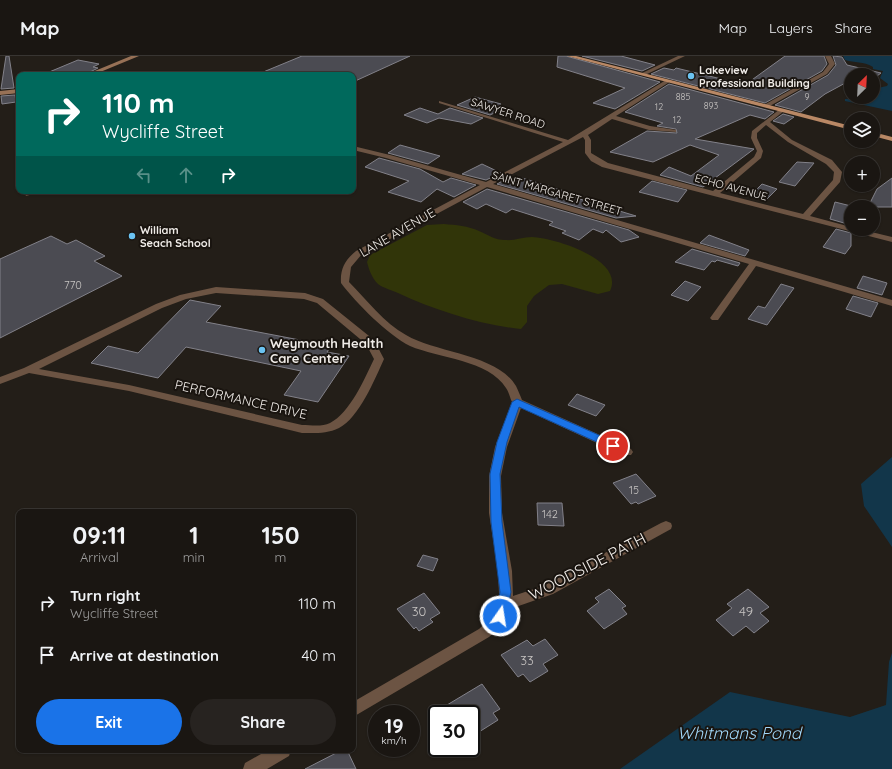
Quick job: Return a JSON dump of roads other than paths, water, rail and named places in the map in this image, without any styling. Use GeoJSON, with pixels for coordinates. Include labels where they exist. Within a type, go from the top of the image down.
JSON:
{"type":"FeatureCollection","features":[{"type":"Feature","properties":{"kind":"main road"},"geometry":{"type":"LineString","coordinates":[[96,72],[136,56]]}},
{"type":"Feature","properties":{"kind":"main road"},"geometry":{"type":"LineString","coordinates":[[570,56],[844,126]]}},
{"type":"Feature","properties":{"kind":"main road"},"geometry":{"type":"LineString","coordinates":[[0,93],[16,90]]}},
{"type":"Feature","properties":{"kind":"main road"},"geometry":{"type":"LineString","coordinates":[[880,136],[892,139]]}},
{"type":"Feature","properties":{"kind":"street"},"geometry":{"type":"LineString","coordinates":[[643,74],[681,56]]}},
{"type":"Feature","properties":{"kind":"street"},"geometry":{"type":"LineString","coordinates":[[766,106],[826,73],[832,64],[828,56]]}},
{"type":"Feature","properties":{"kind":"street","name":"LANE AVENUE"},"geometry":{"type":"LineString","coordinates":[[517,402],[516,396],[507,381],[487,367],[428,349],[400,336],[346,283],[344,272],[350,261],[370,246],[584,134],[668,81]]}},
{"type":"Feature","properties":{"kind":"street","name":"SAWYER ROAD"},"geometry":{"type":"LineString","coordinates":[[441,102],[568,142]]}},
{"type":"Feature","properties":{"kind":"street"},"geometry":{"type":"LineString","coordinates":[[714,194],[757,158],[760,151],[754,138],[754,132],[782,110]]}},
{"type":"Feature","properties":{"kind":"street"},"geometry":{"type":"LineString","coordinates":[[611,117],[650,128],[674,131]]}},
{"type":"Feature","properties":{"kind":"street"},"geometry":{"type":"LineString","coordinates":[[766,122],[790,141],[829,162],[838,172],[837,180],[804,218]]}},
{"type":"Feature","properties":{"kind":"street","name":"ECHO AVENUE"},"geometry":{"type":"LineString","coordinates":[[584,134],[588,140],[588,153],[599,162],[612,168],[892,240]]}},
{"type":"Feature","properties":{"kind":"street","name":"SAINT MARGARET STREET"},"geometry":{"type":"LineString","coordinates":[[356,149],[388,156],[892,303]]}},
{"type":"Feature","properties":{"kind":"street"},"geometry":{"type":"LineString","coordinates":[[715,318],[754,263]]}},
{"type":"Feature","properties":{"kind":"street","name":"PERFORMANCE DRIVE"},"geometry":{"type":"LineString","coordinates":[[0,381],[28,370],[159,306],[183,297],[216,290],[299,295],[320,301],[370,342],[379,359],[370,380],[347,414],[336,425],[318,430],[302,429],[129,388],[28,370]]}},
{"type":"Feature","properties":{"kind":"street"},"geometry":{"type":"LineString","coordinates":[[356,708],[484,634],[494,626],[500,616],[504,605],[505,580],[496,522],[495,480],[502,442],[517,402],[627,452]]}},
{"type":"Feature","properties":{"kind":"street","name":"WOODSIDE PATH"},"geometry":{"type":"LineString","coordinates":[[504,605],[548,590],[666,526]]}},
{"type":"Feature","properties":{"kind":"street"},"geometry":{"type":"LineString","coordinates":[[251,769],[278,753]]}},
{"type":"Feature","properties":{"kind":"water"},"geometry":{"type":"Polygon","coordinates":[[[843,56],[892,56],[892,111],[859,104],[880,104],[880,88],[887,86],[888,84],[880,78],[883,71],[880,70],[880,68],[873,68],[866,64],[845,60],[843,56]]]}},
{"type":"Feature","properties":{"kind":"water"},"geometry":{"type":"Polygon","coordinates":[[[892,457],[892,547],[864,506],[861,484],[892,457]]]}},
{"type":"Feature","properties":{"kind":"water","name":"Whitmans Pond"},"geometry":{"type":"Polygon","coordinates":[[[892,653],[892,769],[620,769],[730,692],[850,717],[886,705],[889,662],[892,653]]]}},
{"type":"Feature","properties":{"kind":"place","name":"Lakeview Professional Building"},"geometry":{"type":"Point","coordinates":[691,76]}},
{"type":"Feature","properties":{"kind":"place","name":"William Seach School"},"geometry":{"type":"Point","coordinates":[132,236]}},
{"type":"Feature","properties":{"kind":"place","name":"Weymouth Health Care Center"},"geometry":{"type":"Point","coordinates":[262,350]}}]}
